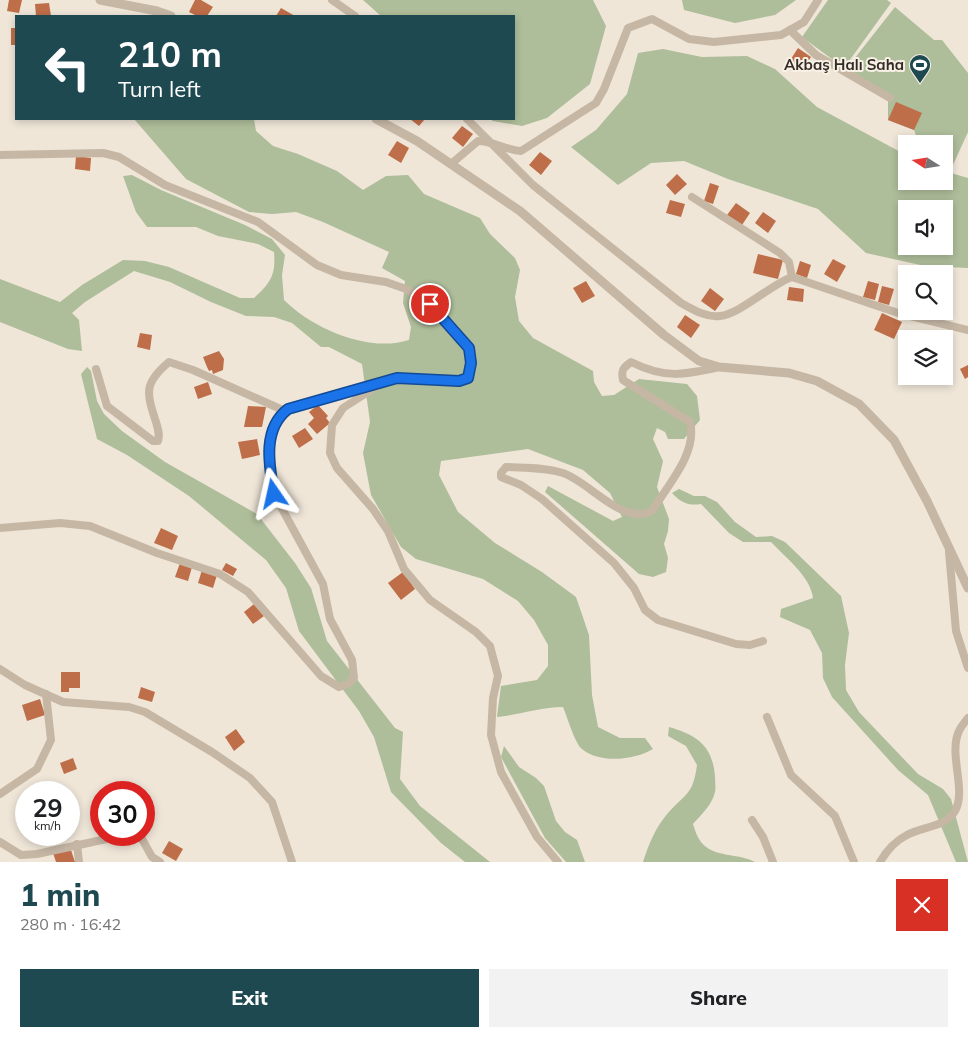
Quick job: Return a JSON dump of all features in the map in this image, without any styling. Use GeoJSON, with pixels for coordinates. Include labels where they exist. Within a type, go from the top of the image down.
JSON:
{"type":"FeatureCollection","features":[{"type":"Feature","properties":{"kind":"street"},"geometry":{"type":"LineString","coordinates":[[100,0],[157,11],[168,15]]}},
{"type":"Feature","properties":{"kind":"street"},"geometry":{"type":"LineString","coordinates":[[332,0],[354,15]]}},
{"type":"Feature","properties":{"kind":"street"},"geometry":{"type":"LineString","coordinates":[[451,164],[478,141],[488,141],[509,150],[521,151],[596,103],[604,89],[628,28],[652,19],[688,39],[714,42],[781,35],[804,22],[818,0]]}},
{"type":"Feature","properties":{"kind":"street"},"geometry":{"type":"LineString","coordinates":[[790,30],[816,55],[890,98]]}},
{"type":"Feature","properties":{"kind":"street"},"geometry":{"type":"LineString","coordinates":[[378,120],[416,141],[520,211],[664,335],[699,361],[719,367],[758,369],[817,381],[859,404],[894,440],[928,500],[968,588]]}},
{"type":"Feature","properties":{"kind":"street"},"geometry":{"type":"LineString","coordinates":[[468,120],[534,185],[680,302],[701,314],[720,316],[735,311],[778,282],[792,277],[898,313],[968,330]]}},
{"type":"Feature","properties":{"kind":"street"},"geometry":{"type":"LineString","coordinates":[[0,155],[104,154],[119,157],[165,185],[258,222],[317,265],[341,275],[386,282],[406,289],[430,304],[469,348],[471,363],[468,378],[459,381],[397,378],[285,411],[278,416],[270,441],[268,462],[274,494],[323,584],[330,619],[352,660],[354,678],[348,684],[339,687],[321,676],[248,592],[220,574],[157,553],[90,526],[60,523],[0,528]]}},
{"type":"Feature","properties":{"kind":"street"},"geometry":{"type":"LineString","coordinates":[[692,198],[780,254],[789,262],[792,277]]}},
{"type":"Feature","properties":{"kind":"street"},"geometry":{"type":"LineString","coordinates":[[96,369],[107,406],[153,441],[158,441],[160,435],[150,406],[149,390],[151,378],[169,362],[193,370],[285,411]]}},
{"type":"Feature","properties":{"kind":"street"},"geometry":{"type":"LineString","coordinates":[[719,367],[688,374],[652,372],[631,362],[624,367],[623,380],[690,422],[692,432],[686,456],[652,511],[643,516],[624,511],[566,474],[542,468],[506,467],[501,473],[502,477],[507,481],[521,484],[542,499],[614,563],[634,588],[645,610],[658,620],[736,644],[750,645],[763,641]]}},
{"type":"Feature","properties":{"kind":"street"},"geometry":{"type":"LineString","coordinates":[[384,382],[343,408],[332,425],[330,453],[337,468],[388,531],[404,569],[430,600],[476,632],[490,646],[498,676],[493,698],[491,734],[501,772],[537,837],[558,862]]}},
{"type":"Feature","properties":{"kind":"street"},"geometry":{"type":"LineString","coordinates":[[949,547],[956,631],[968,668]]}},
{"type":"Feature","properties":{"kind":"street"},"geometry":{"type":"LineString","coordinates":[[0,670],[25,685],[63,702],[129,707],[145,712],[212,752],[250,778],[272,802],[292,862]]}},
{"type":"Feature","properties":{"kind":"street"},"geometry":{"type":"LineString","coordinates":[[0,794],[37,769],[51,740],[46,694]]}},
{"type":"Feature","properties":{"kind":"street"},"geometry":{"type":"LineString","coordinates":[[767,717],[791,775],[835,816],[854,862]]}},
{"type":"Feature","properties":{"kind":"street"},"geometry":{"type":"LineString","coordinates":[[880,862],[895,842],[909,834],[948,820],[956,810],[959,794],[956,747],[959,731],[968,718]]}},
{"type":"Feature","properties":{"kind":"street"},"geometry":{"type":"LineString","coordinates":[[752,820],[763,837],[773,862]]}},
{"type":"Feature","properties":{"kind":"street"},"geometry":{"type":"LineString","coordinates":[[0,842],[21,855],[37,854],[69,846]]}},
{"type":"Feature","properties":{"kind":"street"},"geometry":{"type":"LineString","coordinates":[[77,846],[78,862]]}},
{"type":"Feature","properties":{"kind":"street"},"geometry":{"type":"LineString","coordinates":[[146,846],[152,857],[160,862]]}},
{"type":"Feature","properties":{"kind":"green space"},"geometry":{"type":"Polygon","coordinates":[[[363,0],[593,0],[606,26],[590,84],[547,118],[522,126],[492,120],[515,120],[515,15],[380,15],[363,0]]]}},
{"type":"Feature","properties":{"kind":"green space"},"geometry":{"type":"Polygon","coordinates":[[[682,0],[796,0],[775,15],[735,23],[684,10],[682,0]]]}},
{"type":"Feature","properties":{"kind":"green space"},"geometry":{"type":"Polygon","coordinates":[[[828,0],[887,0],[891,3],[844,68],[802,37],[828,0]]]}},
{"type":"Feature","properties":{"kind":"green space","name":"Akbaş Halı Saha"},"geometry":{"type":"Polygon","coordinates":[[[895,7],[934,40],[942,40],[968,73],[968,132],[953,165],[953,135],[916,135],[914,130],[888,120],[888,94],[847,68],[895,7]]]}},
{"type":"Feature","properties":{"kind":"green space"},"geometry":{"type":"Polygon","coordinates":[[[663,49],[702,57],[747,56],[775,69],[817,107],[898,151],[898,190],[953,190],[953,174],[968,178],[968,268],[953,267],[953,265],[920,265],[866,253],[818,209],[728,179],[684,161],[651,163],[618,185],[571,147],[596,130],[627,94],[638,53],[663,49]]]}},
{"type":"Feature","properties":{"kind":"green space"},"geometry":{"type":"Polygon","coordinates":[[[135,120],[254,120],[256,131],[273,146],[298,154],[337,171],[363,190],[386,176],[408,175],[424,194],[480,218],[490,234],[515,258],[520,270],[515,297],[519,321],[533,338],[593,371],[594,382],[602,396],[614,395],[639,379],[687,384],[697,396],[700,420],[684,439],[668,439],[665,432],[657,428],[653,439],[663,461],[657,487],[669,519],[664,544],[668,558],[666,572],[653,577],[639,574],[545,492],[548,486],[613,521],[622,517],[610,493],[583,470],[528,449],[441,461],[439,475],[458,512],[495,543],[542,572],[576,597],[589,635],[592,695],[598,727],[620,738],[645,738],[653,749],[637,756],[618,759],[589,754],[579,746],[563,707],[546,708],[497,717],[501,686],[537,680],[548,666],[548,645],[534,620],[518,601],[483,579],[416,559],[401,547],[371,495],[363,453],[370,422],[362,364],[329,347],[321,347],[292,323],[274,317],[246,316],[211,302],[170,282],[134,271],[85,302],[72,313],[79,320],[82,351],[68,349],[0,322],[0,279],[60,302],[82,285],[123,260],[145,261],[169,267],[240,298],[254,298],[265,288],[273,272],[274,252],[258,244],[218,236],[196,227],[147,227],[136,212],[123,176],[132,175],[161,190],[245,225],[272,239],[285,255],[282,275],[284,300],[310,320],[342,336],[360,341],[393,343],[409,340],[411,327],[403,303],[405,281],[382,268],[389,252],[296,212],[272,214],[249,212],[186,179],[135,120]]]}},
{"type":"Feature","properties":{"kind":"green space"},"geometry":{"type":"Polygon","coordinates":[[[87,367],[91,371],[97,401],[104,414],[122,431],[165,462],[257,514],[295,563],[311,588],[327,641],[395,728],[403,732],[400,779],[420,806],[490,862],[465,862],[441,843],[391,792],[374,737],[359,711],[299,631],[286,588],[266,560],[189,496],[127,455],[97,439],[81,374],[87,367]]]}},
{"type":"Feature","properties":{"kind":"green space"},"geometry":{"type":"Polygon","coordinates":[[[679,489],[694,496],[705,496],[717,502],[735,522],[756,537],[772,536],[785,542],[841,596],[849,633],[845,665],[846,690],[859,712],[918,774],[943,789],[951,799],[968,862],[956,862],[928,795],[898,770],[832,697],[823,678],[822,653],[810,630],[780,617],[781,609],[813,598],[808,582],[803,575],[771,542],[743,542],[729,533],[701,504],[685,503],[672,493],[679,489]]]}},
{"type":"Feature","properties":{"kind":"green space"},"geometry":{"type":"Polygon","coordinates":[[[669,727],[688,734],[702,743],[711,757],[714,766],[714,797],[706,810],[693,824],[700,840],[712,851],[742,857],[755,862],[643,862],[659,824],[691,788],[697,765],[686,746],[668,736],[669,727]]]}},
{"type":"Feature","properties":{"kind":"green space"},"geometry":{"type":"Polygon","coordinates":[[[504,746],[519,767],[536,778],[544,786],[556,821],[565,832],[577,840],[585,862],[566,862],[545,838],[501,757],[504,746]]]}},
{"type":"Feature","properties":{"kind":"building"},"geometry":{"type":"Polygon","coordinates":[[[9,0],[22,0],[19,13],[7,11],[9,0]]]}},
{"type":"Feature","properties":{"kind":"building"},"geometry":{"type":"Polygon","coordinates":[[[195,0],[201,0],[213,7],[208,15],[195,15],[189,12],[195,0]]]}},
{"type":"Feature","properties":{"kind":"building"},"geometry":{"type":"Polygon","coordinates":[[[49,3],[51,15],[36,15],[35,4],[49,3]]]}},
{"type":"Feature","properties":{"kind":"building"},"geometry":{"type":"Polygon","coordinates":[[[281,8],[293,15],[277,15],[281,8]]]}},
{"type":"Feature","properties":{"kind":"building"},"geometry":{"type":"Polygon","coordinates":[[[11,28],[15,28],[15,45],[11,45],[11,28]]]}},
{"type":"Feature","properties":{"kind":"building"},"geometry":{"type":"Polygon","coordinates":[[[798,48],[811,57],[802,71],[789,62],[798,48]]]}},
{"type":"Feature","properties":{"kind":"building"},"geometry":{"type":"Polygon","coordinates":[[[896,102],[922,113],[914,130],[888,120],[896,102]]]}},
{"type":"Feature","properties":{"kind":"building"},"geometry":{"type":"Polygon","coordinates":[[[411,120],[424,120],[419,126],[411,120]]]}},
{"type":"Feature","properties":{"kind":"building"},"geometry":{"type":"Polygon","coordinates":[[[462,126],[473,134],[463,147],[452,138],[462,126]]]}},
{"type":"Feature","properties":{"kind":"building"},"geometry":{"type":"Polygon","coordinates":[[[397,141],[409,148],[401,163],[388,155],[397,141]]]}},
{"type":"Feature","properties":{"kind":"building"},"geometry":{"type":"Polygon","coordinates":[[[540,152],[552,161],[541,175],[529,165],[540,152]]]}},
{"type":"Feature","properties":{"kind":"building"},"geometry":{"type":"Polygon","coordinates":[[[76,156],[91,158],[90,171],[75,169],[76,156]]]}},
{"type":"Feature","properties":{"kind":"building"},"geometry":{"type":"Polygon","coordinates":[[[677,174],[687,184],[675,195],[666,185],[677,174]]]}},
{"type":"Feature","properties":{"kind":"building"},"geometry":{"type":"Polygon","coordinates":[[[710,183],[719,186],[713,204],[704,201],[710,183]]]}},
{"type":"Feature","properties":{"kind":"building"},"geometry":{"type":"Polygon","coordinates":[[[670,200],[685,204],[681,217],[666,213],[670,200]]]}},
{"type":"Feature","properties":{"kind":"building"},"geometry":{"type":"Polygon","coordinates":[[[736,203],[750,213],[742,225],[727,215],[736,203]]]}},
{"type":"Feature","properties":{"kind":"building"},"geometry":{"type":"Polygon","coordinates":[[[763,212],[776,221],[768,233],[755,223],[763,212]]]}},
{"type":"Feature","properties":{"kind":"building"},"geometry":{"type":"Polygon","coordinates":[[[758,254],[783,260],[778,279],[753,273],[758,254]]]}},
{"type":"Feature","properties":{"kind":"building"},"geometry":{"type":"Polygon","coordinates":[[[833,259],[846,266],[837,282],[824,274],[833,259]]]}},
{"type":"Feature","properties":{"kind":"building"},"geometry":{"type":"Polygon","coordinates":[[[800,261],[811,265],[807,278],[796,274],[800,261]]]}},
{"type":"Feature","properties":{"kind":"building"},"geometry":{"type":"Polygon","coordinates":[[[586,281],[595,296],[582,303],[573,288],[586,281]]]}},
{"type":"Feature","properties":{"kind":"building"},"geometry":{"type":"Polygon","coordinates":[[[868,281],[879,284],[875,300],[863,297],[868,281]]]}},
{"type":"Feature","properties":{"kind":"building"},"geometry":{"type":"Polygon","coordinates":[[[882,286],[894,289],[889,305],[878,302],[882,286]]]}},
{"type":"Feature","properties":{"kind":"building"},"geometry":{"type":"Polygon","coordinates":[[[789,287],[804,289],[803,302],[787,300],[789,287]]]}},
{"type":"Feature","properties":{"kind":"building"},"geometry":{"type":"Polygon","coordinates":[[[710,288],[724,299],[715,311],[701,301],[710,288]]]}},
{"type":"Feature","properties":{"kind":"building"},"geometry":{"type":"Polygon","coordinates":[[[882,313],[902,322],[894,339],[874,330],[882,313]]]}},
{"type":"Feature","properties":{"kind":"building"},"geometry":{"type":"Polygon","coordinates":[[[685,315],[700,325],[691,338],[677,327],[685,315]]]}},
{"type":"Feature","properties":{"kind":"building"},"geometry":{"type":"Polygon","coordinates":[[[140,333],[152,335],[150,350],[137,347],[140,333]]]}},
{"type":"Feature","properties":{"kind":"building"},"geometry":{"type":"Polygon","coordinates":[[[219,351],[224,359],[223,370],[213,374],[212,370],[209,371],[203,357],[219,351]]]}},
{"type":"Feature","properties":{"kind":"building"},"geometry":{"type":"Polygon","coordinates":[[[968,365],[968,377],[965,379],[960,369],[968,365]]]}},
{"type":"Feature","properties":{"kind":"building"},"geometry":{"type":"Polygon","coordinates":[[[208,382],[212,394],[198,399],[194,387],[208,382]]]}},
{"type":"Feature","properties":{"kind":"building"},"geometry":{"type":"Polygon","coordinates":[[[318,405],[328,416],[326,418],[330,423],[317,434],[308,424],[314,418],[309,412],[318,405]]]}},
{"type":"Feature","properties":{"kind":"building"},"geometry":{"type":"Polygon","coordinates":[[[248,406],[266,407],[262,427],[244,427],[248,406]]]}},
{"type":"Feature","properties":{"kind":"building"},"geometry":{"type":"Polygon","coordinates":[[[305,428],[313,439],[299,448],[292,436],[305,428]]]}},
{"type":"Feature","properties":{"kind":"building"},"geometry":{"type":"Polygon","coordinates":[[[257,439],[260,455],[242,459],[238,442],[257,439]]]}},
{"type":"Feature","properties":{"kind":"building"},"geometry":{"type":"Polygon","coordinates":[[[161,528],[178,536],[172,550],[154,543],[161,528]]]}},
{"type":"Feature","properties":{"kind":"building"},"geometry":{"type":"Polygon","coordinates":[[[180,563],[192,567],[188,581],[175,577],[180,563]]]}},
{"type":"Feature","properties":{"kind":"building"},"geometry":{"type":"Polygon","coordinates":[[[226,563],[237,569],[233,576],[222,570],[226,563]]]}},
{"type":"Feature","properties":{"kind":"building"},"geometry":{"type":"Polygon","coordinates":[[[202,570],[217,575],[213,588],[198,583],[202,570]]]}},
{"type":"Feature","properties":{"kind":"building"},"geometry":{"type":"Polygon","coordinates":[[[403,572],[415,589],[401,600],[388,583],[403,572]]]}},
{"type":"Feature","properties":{"kind":"building"},"geometry":{"type":"Polygon","coordinates":[[[254,604],[264,616],[253,624],[244,612],[254,604]]]}},
{"type":"Feature","properties":{"kind":"building"},"geometry":{"type":"Polygon","coordinates":[[[61,672],[80,672],[80,688],[69,688],[69,692],[61,692],[61,672]]]}},
{"type":"Feature","properties":{"kind":"building"},"geometry":{"type":"Polygon","coordinates":[[[141,687],[155,692],[152,702],[138,698],[141,687]]]}},
{"type":"Feature","properties":{"kind":"building"},"geometry":{"type":"Polygon","coordinates":[[[40,699],[45,715],[27,721],[22,705],[40,699]]]}},
{"type":"Feature","properties":{"kind":"building"},"geometry":{"type":"Polygon","coordinates":[[[236,729],[245,742],[234,751],[225,737],[236,729]]]}},
{"type":"Feature","properties":{"kind":"building"},"geometry":{"type":"Polygon","coordinates":[[[73,758],[77,769],[64,774],[60,763],[73,758]]]}},
{"type":"Feature","properties":{"kind":"building"},"geometry":{"type":"Polygon","coordinates":[[[169,841],[183,849],[176,861],[162,853],[169,841]]]}},
{"type":"Feature","properties":{"kind":"building"},"geometry":{"type":"Polygon","coordinates":[[[70,847],[75,862],[56,862],[53,853],[70,847]]]}},
{"type":"Feature","properties":{"kind":"place","name":"Akbaş Halı Saha"},"geometry":{"type":"Point","coordinates":[920,84]}},
{"type":"Feature","properties":{"kind":"route"},"geometry":{"type":"LineString","coordinates":[[274,494],[268,462],[270,441],[278,416],[288,409],[397,378],[459,381],[468,378],[471,363],[469,348],[430,304]]}}]}
